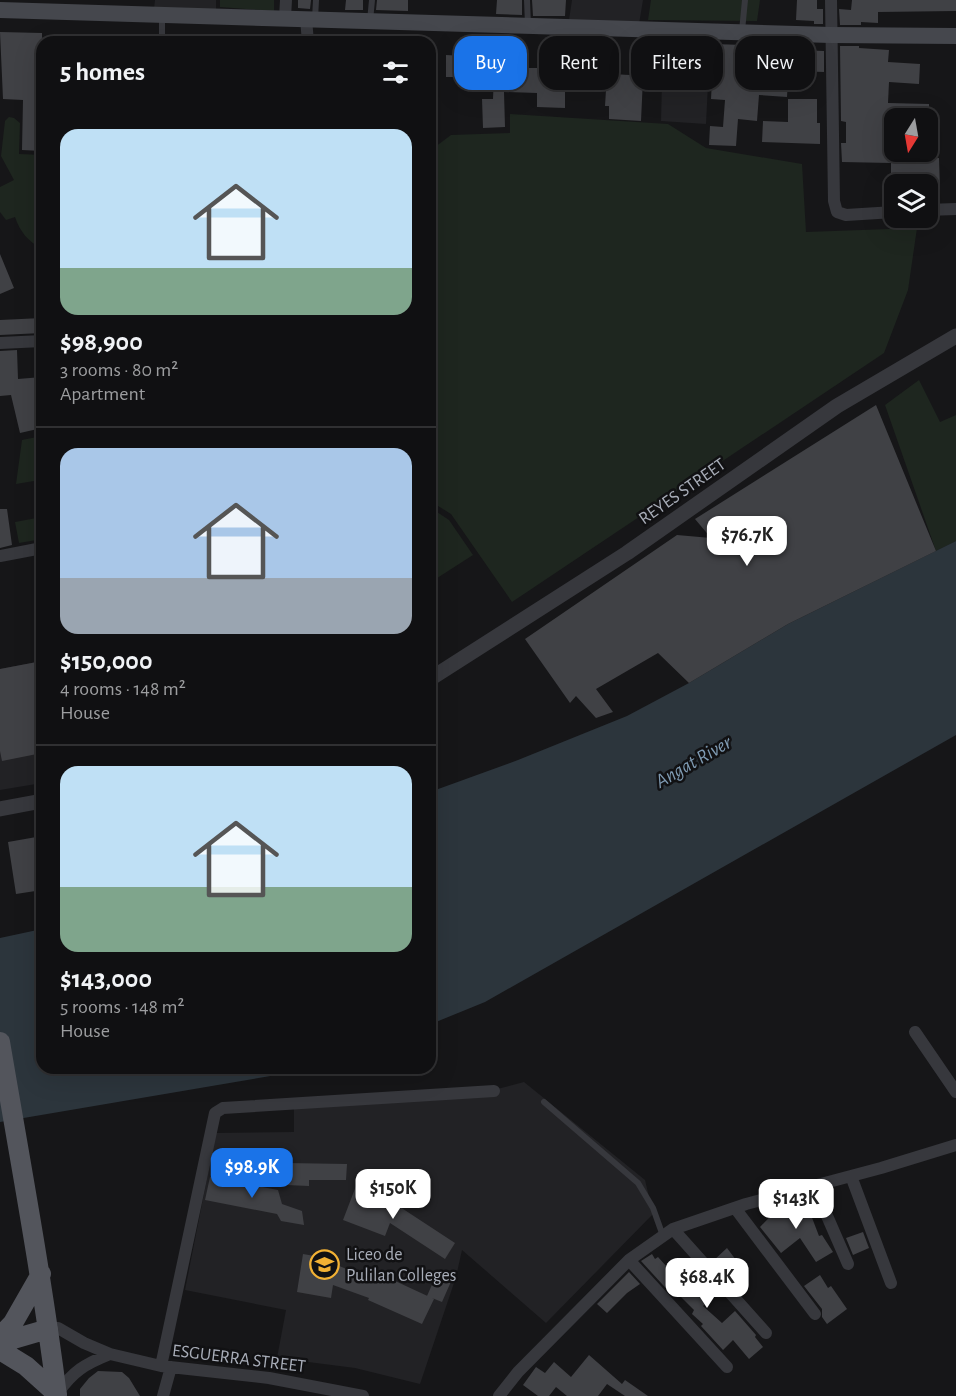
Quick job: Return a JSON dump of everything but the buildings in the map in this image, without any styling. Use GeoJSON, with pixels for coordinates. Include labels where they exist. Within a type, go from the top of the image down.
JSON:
{"type":"FeatureCollection","features":[{"type":"Feature","properties":{"kind":"main road"},"geometry":{"type":"LineString","coordinates":[[0,10],[831,35],[956,36]]}},
{"type":"Feature","properties":{"kind":"main road"},"geometry":{"type":"LineString","coordinates":[[0,1042],[25,1194],[41,1274],[57,1395]]}},
{"type":"Feature","properties":{"kind":"main road"},"geometry":{"type":"LineString","coordinates":[[0,1337],[17,1316],[41,1274]]}},
{"type":"Feature","properties":{"kind":"main road"},"geometry":{"type":"LineString","coordinates":[[0,1343],[48,1329]]}},
{"type":"Feature","properties":{"kind":"main road"},"geometry":{"type":"LineString","coordinates":[[0,1350],[26,1366],[57,1395]]}},
{"type":"Feature","properties":{"kind":"street"},"geometry":{"type":"LineString","coordinates":[[285,18],[286,0]]}},
{"type":"Feature","properties":{"kind":"street"},"geometry":{"type":"LineString","coordinates":[[831,0],[834,201],[837,212],[846,215],[884,213]]}},
{"type":"Feature","properties":{"kind":"street"},"geometry":{"type":"LineString","coordinates":[[309,36],[311,19]]}},
{"type":"Feature","properties":{"kind":"street"},"geometry":{"type":"LineString","coordinates":[[938,210],[956,209]]}},
{"type":"Feature","properties":{"kind":"street","name":"REYES STREET"},"geometry":{"type":"LineString","coordinates":[[436,675],[627,553],[837,406],[956,336]]}},
{"type":"Feature","properties":{"kind":"street"},"geometry":{"type":"LineString","coordinates":[[0,343],[36,341]]}},
{"type":"Feature","properties":{"kind":"street"},"geometry":{"type":"LineString","coordinates":[[0,556],[36,549]]}},
{"type":"Feature","properties":{"kind":"street"},"geometry":{"type":"LineString","coordinates":[[0,809],[36,802]]}},
{"type":"Feature","properties":{"kind":"street"},"geometry":{"type":"LineString","coordinates":[[915,1032],[956,1092]]}},
{"type":"Feature","properties":{"kind":"street"},"geometry":{"type":"LineString","coordinates":[[163,1396],[166,1366],[215,1113],[223,1108],[494,1091]]}},
{"type":"Feature","properties":{"kind":"street"},"geometry":{"type":"LineString","coordinates":[[499,1396],[518,1372],[629,1260],[668,1232],[735,1208],[956,1145]]}},
{"type":"Feature","properties":{"kind":"street"},"geometry":{"type":"LineString","coordinates":[[851,1176],[891,1283]]}},
{"type":"Feature","properties":{"kind":"street"},"geometry":{"type":"LineString","coordinates":[[814,1186],[848,1264]]}},
{"type":"Feature","properties":{"kind":"street"},"geometry":{"type":"LineString","coordinates":[[735,1208],[815,1314]]}},
{"type":"Feature","properties":{"kind":"street"},"geometry":{"type":"LineString","coordinates":[[668,1232],[766,1333]]}},
{"type":"Feature","properties":{"kind":"street"},"geometry":{"type":"LineString","coordinates":[[629,1260],[727,1367]]}},
{"type":"Feature","properties":{"kind":"street","name":"ESGUERRA STREET"},"geometry":{"type":"LineString","coordinates":[[48,1329],[58,1328],[110,1354],[166,1366],[269,1378],[363,1396]]}},
{"type":"Feature","properties":{"kind":"street"},"geometry":{"type":"LineString","coordinates":[[57,1395],[69,1377],[78,1369],[110,1354]]}},
{"type":"Feature","properties":{"kind":"lane"},"geometry":{"type":"LineString","coordinates":[[311,19],[316,0]]}},
{"type":"Feature","properties":{"kind":"lane"},"geometry":{"type":"LineString","coordinates":[[369,21],[372,0]]}},
{"type":"Feature","properties":{"kind":"lane"},"geometry":{"type":"LineString","coordinates":[[527,0],[528,26]]}},
{"type":"Feature","properties":{"kind":"lane"},"geometry":{"type":"LineString","coordinates":[[742,32],[745,0]]}},
{"type":"Feature","properties":{"kind":"lane"},"geometry":{"type":"LineString","coordinates":[[162,14],[162,36]]}},
{"type":"Feature","properties":{"kind":"lane"},"geometry":{"type":"LineString","coordinates":[[544,1102],[638,1183],[668,1232]]}},
{"type":"Feature","properties":{"kind":"shaded area"},"geometry":{"type":"Polygon","coordinates":[[[155,0],[216,0],[216,12],[154,9],[155,0]]]}},
{"type":"Feature","properties":{"kind":"shaded area"},"geometry":{"type":"Polygon","coordinates":[[[220,0],[274,0],[274,11],[220,7],[220,0]]]}},
{"type":"Feature","properties":{"kind":"shaded area"},"geometry":{"type":"Polygon","coordinates":[[[572,0],[643,0],[639,24],[569,20],[572,0]]]}},
{"type":"Feature","properties":{"kind":"shaded area"},"geometry":{"type":"Polygon","coordinates":[[[651,0],[760,0],[757,21],[648,20],[651,0]]]}},
{"type":"Feature","properties":{"kind":"shaded area"},"geometry":{"type":"Polygon","coordinates":[[[662,90],[708,90],[706,124],[661,121],[662,90]]]}},
{"type":"Feature","properties":{"kind":"shaded area"},"geometry":{"type":"Polygon","coordinates":[[[510,114],[668,124],[706,148],[802,164],[806,232],[917,228],[908,290],[884,353],[512,602],[451,514],[436,505],[436,146],[451,135],[510,133],[510,114]]]}},
{"type":"Feature","properties":{"kind":"shaded area"},"geometry":{"type":"Polygon","coordinates":[[[9,117],[20,123],[19,154],[36,155],[36,245],[25,236],[15,217],[6,220],[0,212],[0,187],[14,180],[1,156],[5,121],[9,117]]]}},
{"type":"Feature","properties":{"kind":"shaded area"},"geometry":{"type":"Polygon","coordinates":[[[919,380],[940,422],[956,415],[956,541],[936,551],[885,405],[919,380]]]}},
{"type":"Feature","properties":{"kind":"shaded area"},"geometry":{"type":"Polygon","coordinates":[[[36,437],[36,481],[16,484],[22,440],[36,437]]]}},
{"type":"Feature","properties":{"kind":"shaded area"},"geometry":{"type":"Polygon","coordinates":[[[436,511],[449,520],[473,555],[436,579],[436,511]]]}},
{"type":"Feature","properties":{"kind":"shaded area"},"geometry":{"type":"Polygon","coordinates":[[[36,518],[36,540],[19,543],[15,522],[36,518]]]}},
{"type":"Feature","properties":{"kind":"shaded area"},"geometry":{"type":"Polygon","coordinates":[[[36,662],[36,784],[0,790],[0,669],[36,662]]]}},
{"type":"Feature","properties":{"kind":"shaded area"},"geometry":{"type":"Polygon","coordinates":[[[524,1082],[645,1180],[653,1214],[546,1323],[462,1250],[456,1277],[420,1384],[355,1368],[277,1358],[286,1310],[185,1290],[216,1133],[294,1132],[294,1105],[482,1093],[524,1082]]]}},
{"type":"Feature","properties":{"kind":"water","name":"Angat River"},"geometry":{"type":"Polygon","coordinates":[[[956,541],[956,735],[485,1002],[436,1022],[436,790],[627,716],[689,683],[788,624],[956,541]]]}},
{"type":"Feature","properties":{"kind":"water"},"geometry":{"type":"Polygon","coordinates":[[[36,930],[36,1074],[283,1074],[0,1122],[0,938],[36,930]]]}},
{"type":"Feature","properties":{"kind":"place","name":"Liceo de Pulilan Colleges"},"geometry":{"type":"Point","coordinates":[325,1264]}}]}
